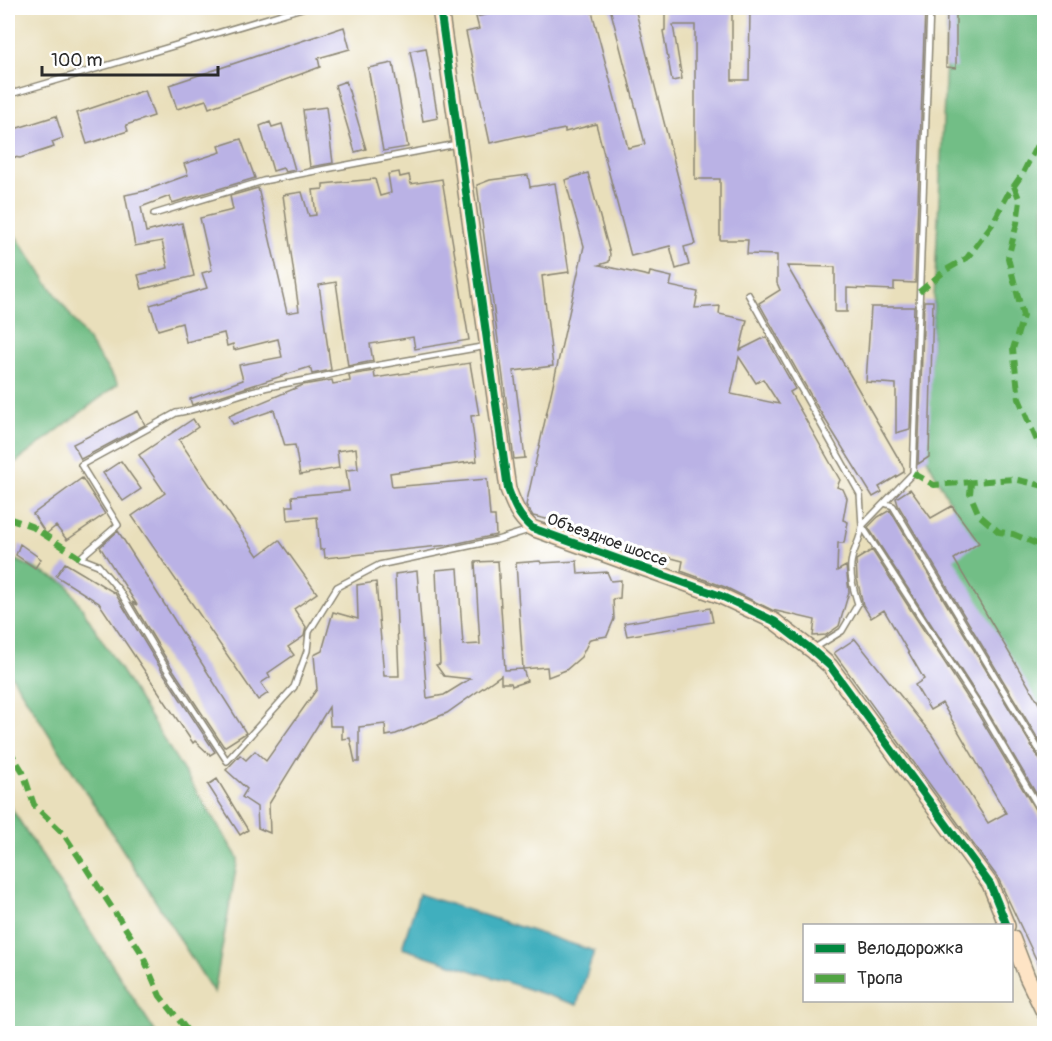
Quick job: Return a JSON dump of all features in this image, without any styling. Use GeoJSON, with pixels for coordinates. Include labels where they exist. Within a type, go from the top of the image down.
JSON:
{"type":"FeatureCollection","features":[{"type":"Feature","properties":{"kind":"street","name":"Объездное шоссе"},"geometry":{"type":"LineString","coordinates":[[440,8],[508,489],[515,508],[522,519],[534,528],[721,596],[774,621],[812,650],[830,666],[990,884],[1006,924]]}},
{"type":"Feature","properties":{"kind":"street"},"geometry":{"type":"LineString","coordinates":[[1013,943],[1044,1011]]}},
{"type":"Feature","properties":{"kind":"lane"},"geometry":{"type":"LineString","coordinates":[[8,87],[14,93],[302,8]]}},
{"type":"Feature","properties":{"kind":"lane"},"geometry":{"type":"LineString","coordinates":[[862,526],[913,473],[930,8]]}},
{"type":"Feature","properties":{"kind":"lane"},"geometry":{"type":"LineString","coordinates":[[154,214],[264,181],[459,143]]}},
{"type":"Feature","properties":{"kind":"lane"},"geometry":{"type":"LineString","coordinates":[[748,294],[860,494],[861,535],[851,563],[853,588],[858,604],[842,631],[812,650]]}},
{"type":"Feature","properties":{"kind":"lane"},"geometry":{"type":"LineString","coordinates":[[488,346],[258,389],[176,414],[81,465],[118,525],[80,558],[98,565],[118,590],[227,761],[294,687],[307,651],[309,632],[337,587],[380,565],[497,540],[534,528]]}},
{"type":"Feature","properties":{"kind":"lane"},"geometry":{"type":"LineString","coordinates":[[884,503],[893,506],[1044,758]]}},
{"type":"Feature","properties":{"kind":"lane"},"geometry":{"type":"LineString","coordinates":[[862,526],[982,711],[1044,816]]}},
{"type":"Feature","properties":{"kind":"green space"},"geometry":{"type":"Polygon","coordinates":[[[947,8],[1044,8],[1044,716],[953,568],[959,519],[926,457],[947,8]]]}},
{"type":"Feature","properties":{"kind":"green space"},"geometry":{"type":"Polygon","coordinates":[[[8,225],[118,384],[8,468],[8,225]]]}},
{"type":"Feature","properties":{"kind":"green space"},"geometry":{"type":"Polygon","coordinates":[[[8,556],[67,584],[238,858],[214,993],[8,670],[8,556]]]}},
{"type":"Feature","properties":{"kind":"green space"},"geometry":{"type":"Polygon","coordinates":[[[8,803],[156,1033],[8,1033],[8,803]]]}},
{"type":"Feature","properties":{"kind":"water"},"geometry":{"type":"Polygon","coordinates":[[[419,894],[594,951],[577,1005],[402,948],[419,894]]]}},
{"type":"Feature","properties":{"kind":"building"},"geometry":{"type":"Polygon","coordinates":[[[497,8],[591,8],[628,148],[645,144],[610,8],[635,8],[695,244],[684,247],[689,265],[676,269],[670,246],[631,256],[596,124],[565,132],[565,129],[490,143],[466,32],[479,29],[476,17],[498,12],[497,8]]]}},
{"type":"Feature","properties":{"kind":"building"},"geometry":{"type":"Polygon","coordinates":[[[665,8],[732,8],[732,80],[749,80],[750,8],[925,8],[915,283],[894,282],[894,290],[847,288],[847,312],[835,312],[835,267],[787,266],[904,468],[904,472],[879,487],[882,492],[873,497],[818,408],[759,303],[780,290],[777,283],[777,255],[747,254],[748,240],[720,240],[720,179],[695,179],[695,25],[673,25],[682,79],[672,81],[663,31],[665,30],[665,8]]]}},
{"type":"Feature","properties":{"kind":"building"},"geometry":{"type":"Polygon","coordinates":[[[947,8],[956,8],[956,68],[946,67],[947,8]]]}},
{"type":"Feature","properties":{"kind":"building"},"geometry":{"type":"Polygon","coordinates":[[[344,27],[350,49],[318,58],[320,67],[209,108],[206,100],[177,109],[169,85],[344,27]]]}},
{"type":"Feature","properties":{"kind":"building"},"geometry":{"type":"Polygon","coordinates":[[[426,48],[438,118],[423,121],[410,51],[426,48]]]}},
{"type":"Feature","properties":{"kind":"building"},"geometry":{"type":"Polygon","coordinates":[[[393,63],[408,147],[383,151],[368,68],[393,63]]]}},
{"type":"Feature","properties":{"kind":"building"},"geometry":{"type":"Polygon","coordinates":[[[346,81],[366,149],[355,152],[335,85],[346,81]]]}},
{"type":"Feature","properties":{"kind":"building"},"geometry":{"type":"Polygon","coordinates":[[[145,90],[154,116],[126,125],[128,131],[87,144],[77,113],[145,90]]]}},
{"type":"Feature","properties":{"kind":"building"},"geometry":{"type":"Polygon","coordinates":[[[326,107],[333,163],[310,167],[303,110],[326,107]]]}},
{"type":"Feature","properties":{"kind":"building"},"geometry":{"type":"Polygon","coordinates":[[[56,116],[63,138],[52,142],[54,147],[20,158],[8,156],[8,131],[56,116]]]}},
{"type":"Feature","properties":{"kind":"building"},"geometry":{"type":"Polygon","coordinates":[[[270,122],[272,127],[282,124],[295,170],[285,172],[283,168],[273,171],[260,126],[270,122]]]}},
{"type":"Feature","properties":{"kind":"building"},"geometry":{"type":"Polygon","coordinates":[[[241,139],[255,178],[172,203],[170,196],[141,207],[146,232],[182,223],[194,276],[142,289],[138,275],[168,268],[162,241],[135,246],[125,195],[144,191],[188,175],[184,164],[221,152],[219,146],[241,139]]]}},
{"type":"Feature","properties":{"kind":"building"},"geometry":{"type":"Polygon","coordinates":[[[399,172],[400,177],[409,175],[411,184],[442,179],[469,340],[415,349],[413,337],[370,344],[373,361],[348,366],[336,282],[319,285],[331,370],[312,374],[310,367],[192,405],[190,399],[243,380],[239,365],[282,357],[278,339],[234,350],[233,344],[227,346],[224,333],[186,342],[182,323],[158,330],[150,305],[207,288],[202,273],[212,270],[200,218],[233,210],[230,196],[258,188],[287,313],[299,311],[283,195],[302,192],[309,216],[316,215],[313,190],[323,189],[323,184],[375,179],[380,196],[391,193],[388,174],[399,172]]]}},
{"type":"Feature","properties":{"kind":"building"},"geometry":{"type":"Polygon","coordinates":[[[588,173],[610,254],[609,262],[599,265],[649,276],[650,272],[672,277],[670,286],[698,292],[695,308],[720,306],[719,314],[747,320],[740,350],[766,337],[795,389],[790,392],[840,480],[837,487],[843,489],[847,498],[843,520],[848,522],[844,543],[838,543],[837,571],[846,566],[849,592],[839,626],[826,635],[813,636],[815,620],[772,610],[725,587],[681,571],[683,561],[589,537],[591,529],[533,516],[526,505],[584,246],[565,180],[588,173]],[[739,357],[731,394],[779,404],[763,379],[756,383],[739,357]]]}},
{"type":"Feature","properties":{"kind":"building"},"geometry":{"type":"Polygon","coordinates":[[[528,175],[530,187],[555,183],[569,272],[542,276],[553,366],[514,371],[525,458],[514,459],[477,185],[490,180],[528,175]]]}},
{"type":"Feature","properties":{"kind":"building"},"geometry":{"type":"Polygon","coordinates":[[[924,301],[933,301],[929,457],[918,464],[924,301]]]}},
{"type":"Feature","properties":{"kind":"building"},"geometry":{"type":"Polygon","coordinates":[[[871,307],[914,307],[910,429],[896,433],[896,384],[866,382],[871,307]]]}},
{"type":"Feature","properties":{"kind":"building"},"geometry":{"type":"Polygon","coordinates":[[[470,363],[479,415],[471,416],[477,461],[390,473],[392,487],[487,479],[490,516],[495,516],[496,535],[449,545],[325,558],[324,549],[320,550],[317,517],[288,520],[287,506],[293,506],[292,496],[349,491],[346,470],[358,469],[356,448],[337,451],[339,468],[300,475],[295,445],[285,446],[274,410],[233,424],[229,416],[303,385],[332,380],[333,384],[350,381],[349,375],[374,371],[375,378],[470,363]]]}},
{"type":"Feature","properties":{"kind":"building"},"geometry":{"type":"Polygon","coordinates":[[[138,411],[145,425],[81,459],[73,444],[138,411]]]}},
{"type":"Feature","properties":{"kind":"building"},"geometry":{"type":"Polygon","coordinates":[[[193,419],[198,427],[179,440],[258,556],[279,540],[317,593],[294,609],[306,627],[304,636],[288,647],[294,655],[268,673],[270,677],[261,683],[268,693],[258,700],[132,516],[165,493],[139,455],[193,419]]]}},
{"type":"Feature","properties":{"kind":"building"},"geometry":{"type":"Polygon","coordinates":[[[121,461],[141,489],[123,501],[103,473],[121,461]]]}},
{"type":"Feature","properties":{"kind":"building"},"geometry":{"type":"Polygon","coordinates":[[[82,478],[105,514],[67,540],[56,526],[46,534],[33,514],[82,478]]]}},
{"type":"Feature","properties":{"kind":"building"},"geometry":{"type":"Polygon","coordinates":[[[910,489],[931,518],[952,506],[979,543],[954,559],[1044,712],[1044,749],[898,505],[896,498],[910,489]]]}},
{"type":"Feature","properties":{"kind":"building"},"geometry":{"type":"Polygon","coordinates":[[[890,510],[1040,760],[1044,763],[1044,807],[986,709],[868,527],[890,510]]]}},
{"type":"Feature","properties":{"kind":"building"},"geometry":{"type":"Polygon","coordinates":[[[118,531],[246,733],[224,747],[170,665],[132,602],[137,605],[100,547],[118,531]]]}},
{"type":"Feature","properties":{"kind":"building"},"geometry":{"type":"Polygon","coordinates":[[[20,544],[41,559],[35,568],[16,555],[20,544]]]}},
{"type":"Feature","properties":{"kind":"building"},"geometry":{"type":"Polygon","coordinates":[[[872,550],[1044,821],[1044,976],[998,878],[834,653],[855,639],[932,735],[988,823],[1006,813],[942,703],[930,710],[915,685],[924,679],[884,610],[871,618],[863,605],[857,579],[856,560],[872,550]]]}},
{"type":"Feature","properties":{"kind":"building"},"geometry":{"type":"Polygon","coordinates":[[[498,561],[505,670],[523,669],[527,681],[512,686],[511,683],[501,683],[501,675],[447,713],[396,734],[386,736],[385,724],[359,727],[359,762],[355,762],[350,738],[342,739],[342,726],[330,726],[329,707],[269,804],[270,833],[258,828],[257,807],[242,797],[247,789],[226,770],[240,755],[246,760],[255,751],[266,761],[317,689],[314,655],[322,651],[333,612],[358,619],[357,585],[376,582],[384,676],[399,676],[395,574],[417,571],[427,698],[444,695],[470,679],[444,676],[436,665],[440,664],[436,570],[458,568],[463,645],[480,644],[475,562],[498,561]]]}},
{"type":"Feature","properties":{"kind":"building"},"geometry":{"type":"Polygon","coordinates":[[[540,561],[541,563],[577,561],[578,574],[607,572],[611,581],[621,580],[620,598],[613,599],[614,619],[607,636],[590,639],[581,657],[566,670],[548,677],[547,667],[523,669],[516,563],[540,561]]]}},
{"type":"Feature","properties":{"kind":"building"},"geometry":{"type":"Polygon","coordinates":[[[65,563],[115,593],[215,752],[210,755],[195,741],[193,743],[99,603],[56,576],[65,563]]]}},
{"type":"Feature","properties":{"kind":"building"},"geometry":{"type":"Polygon","coordinates":[[[710,608],[713,622],[627,636],[624,623],[710,608]]]}},
{"type":"Feature","properties":{"kind":"building"},"geometry":{"type":"Polygon","coordinates":[[[217,779],[248,830],[240,835],[208,785],[217,779]]]}},
{"type":"Feature","properties":{"kind":"marked path"},"geometry":{"type":"LineString","coordinates":[[919,292],[946,270],[967,258],[993,223],[1007,196],[1023,173],[1044,131]]}},
{"type":"Feature","properties":{"kind":"marked path"},"geometry":{"type":"LineString","coordinates":[[1014,186],[1020,201],[1008,258],[1023,316],[1013,349],[1019,399],[1038,443],[1044,451]]}},
{"type":"Feature","properties":{"kind":"marked path"},"geometry":{"type":"LineString","coordinates":[[913,473],[934,485],[1014,479],[1044,486]]}},
{"type":"Feature","properties":{"kind":"marked path"},"geometry":{"type":"LineString","coordinates":[[971,483],[970,494],[979,515],[999,532],[1013,534],[1044,547]]}},
{"type":"Feature","properties":{"kind":"marked path"},"geometry":{"type":"LineString","coordinates":[[8,518],[31,526],[80,558]]}},
{"type":"Feature","properties":{"kind":"marked path"},"geometry":{"type":"LineString","coordinates":[[8,748],[23,772],[34,805],[63,833],[141,952],[160,996],[190,1034]]}},
{"type":"Feature","properties":{"kind":"cycle path"},"geometry":{"type":"LineString","coordinates":[[440,8],[508,489],[520,515],[532,528],[721,596],[774,621],[812,650],[830,666],[990,884],[1006,924]]}}]}
